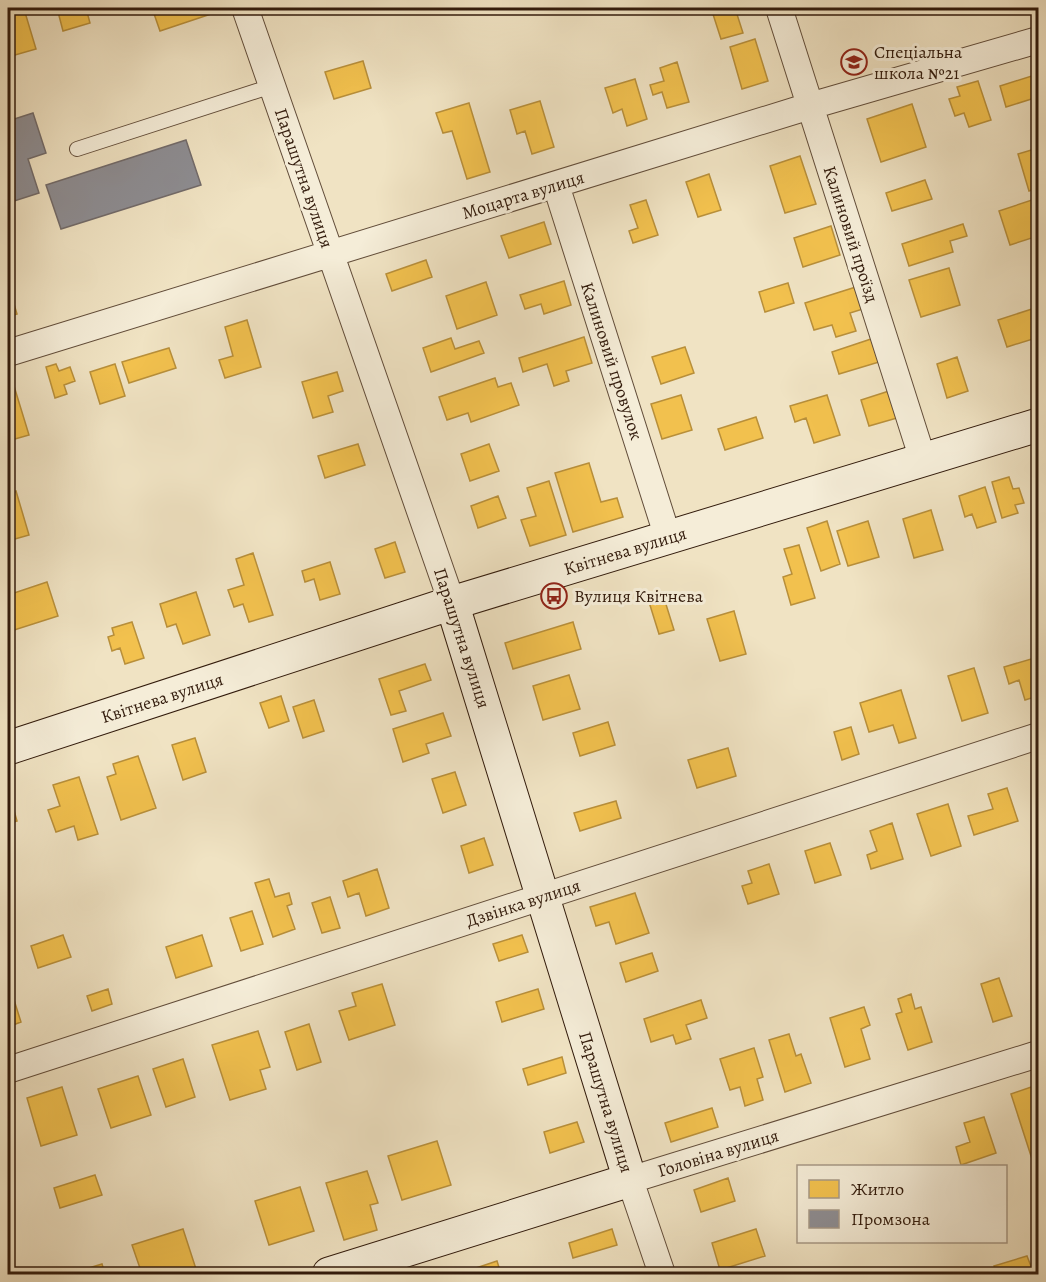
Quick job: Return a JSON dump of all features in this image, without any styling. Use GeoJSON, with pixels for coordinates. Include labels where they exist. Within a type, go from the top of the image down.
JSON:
{"type":"FeatureCollection","features":[{"type":"Feature","properties":{"kind":"main road","name":"Квітнева вулиця"},"geometry":{"type":"LineString","coordinates":[[8,748],[452,603],[1038,425]]}},
{"type":"Feature","properties":{"kind":"main road","name":"Парашутна вулиця"},"geometry":{"type":"LineString","coordinates":[[452,603],[630,1180]]}},
{"type":"Feature","properties":{"kind":"main road","name":"Головіна вулиця"},"geometry":{"type":"LineString","coordinates":[[329,1275],[630,1180]]}},
{"type":"Feature","properties":{"kind":"street","name":"Парашутна вулиця"},"geometry":{"type":"LineString","coordinates":[[245,8],[452,603]]}},
{"type":"Feature","properties":{"kind":"street","name":"Калиновий проїзд"},"geometry":{"type":"LineString","coordinates":[[779,8],[923,460]]}},
{"type":"Feature","properties":{"kind":"street","name":"Моцарта вулиця"},"geometry":{"type":"LineString","coordinates":[[8,353],[810,106],[1038,40]]}},
{"type":"Feature","properties":{"kind":"street","name":"Калиновий провулок"},"geometry":{"type":"LineString","coordinates":[[556,185],[668,537]]}},
{"type":"Feature","properties":{"kind":"street","name":"Дзвінка вулиця"},"geometry":{"type":"LineString","coordinates":[[8,1070],[1038,736]]}},
{"type":"Feature","properties":{"kind":"street","name":"Головіна вулиця"},"geometry":{"type":"LineString","coordinates":[[630,1180],[1038,1054]]}},
{"type":"Feature","properties":{"kind":"street","name":"Парашутна вулиця"},"geometry":{"type":"LineString","coordinates":[[630,1180],[662,1275]]}},
{"type":"Feature","properties":{"kind":"lane"},"geometry":{"type":"LineString","coordinates":[[77,149],[272,86]]}},
{"type":"Feature","properties":{"kind":"building: Житло"},"geometry":{"type":"Polygon","coordinates":[[[57,8],[86,8],[90,23],[63,31],[57,8]]]}},
{"type":"Feature","properties":{"kind":"building: Житло"},"geometry":{"type":"Polygon","coordinates":[[[152,8],[209,8],[211,14],[160,31],[152,8]]]}},
{"type":"Feature","properties":{"kind":"building: Житло"},"geometry":{"type":"Polygon","coordinates":[[[711,8],[735,8],[743,33],[721,39],[711,8]]]}},
{"type":"Feature","properties":{"kind":"building: Житло"},"geometry":{"type":"Polygon","coordinates":[[[24,9],[36,49],[8,57],[8,14],[24,9]]]}},
{"type":"Feature","properties":{"kind":"building: Житло"},"geometry":{"type":"Polygon","coordinates":[[[755,39],[768,81],[742,89],[730,47],[755,39]]]}},
{"type":"Feature","properties":{"kind":"building: Житло"},"geometry":{"type":"Polygon","coordinates":[[[363,61],[371,88],[334,99],[325,72],[363,61]]]}},
{"type":"Feature","properties":{"kind":"building: Житло"},"geometry":{"type":"Polygon","coordinates":[[[677,62],[689,102],[667,108],[662,92],[653,95],[650,85],[664,81],[660,68],[677,62]]]}},
{"type":"Feature","properties":{"kind":"building: Житло"},"geometry":{"type":"Polygon","coordinates":[[[1038,74],[1038,97],[1006,107],[1000,86],[1038,74]]]}},
{"type":"Feature","properties":{"kind":"building: Житло"},"geometry":{"type":"Polygon","coordinates":[[[635,79],[647,119],[627,126],[622,109],[613,113],[605,88],[635,79]]]}},
{"type":"Feature","properties":{"kind":"building: Житло"},"geometry":{"type":"Polygon","coordinates":[[[978,81],[991,120],[969,127],[964,113],[955,116],[949,99],[960,96],[957,87],[978,81]]]}},
{"type":"Feature","properties":{"kind":"building: Житло"},"geometry":{"type":"Polygon","coordinates":[[[540,101],[554,147],[532,154],[525,131],[517,134],[510,110],[540,101]]]}},
{"type":"Feature","properties":{"kind":"building: Житло"},"geometry":{"type":"Polygon","coordinates":[[[469,103],[490,172],[467,179],[452,131],[443,133],[436,113],[469,103]]]}},
{"type":"Feature","properties":{"kind":"building: Житло"},"geometry":{"type":"Polygon","coordinates":[[[912,104],[926,147],[881,162],[867,119],[912,104]]]}},
{"type":"Feature","properties":{"kind":"building: Житло"},"geometry":{"type":"Polygon","coordinates":[[[1038,148],[1038,188],[1029,191],[1018,154],[1038,148]]]}},
{"type":"Feature","properties":{"kind":"building: Житло"},"geometry":{"type":"Polygon","coordinates":[[[800,156],[816,204],[785,213],[770,166],[800,156]]]}},
{"type":"Feature","properties":{"kind":"building: Житло"},"geometry":{"type":"Polygon","coordinates":[[[709,174],[721,210],[698,217],[686,182],[709,174]]]}},
{"type":"Feature","properties":{"kind":"building: Житло"},"geometry":{"type":"Polygon","coordinates":[[[925,180],[932,199],[892,211],[886,193],[925,180]]]}},
{"type":"Feature","properties":{"kind":"building: Житло"},"geometry":{"type":"Polygon","coordinates":[[[1038,198],[1038,236],[1010,245],[999,211],[1038,198]]]}},
{"type":"Feature","properties":{"kind":"building: Житло"},"geometry":{"type":"Polygon","coordinates":[[[646,200],[658,235],[633,243],[629,231],[638,228],[630,205],[646,200]]]}},
{"type":"Feature","properties":{"kind":"building: Житло"},"geometry":{"type":"Polygon","coordinates":[[[544,222],[551,244],[509,258],[501,236],[544,222]]]}},
{"type":"Feature","properties":{"kind":"building: Житло"},"geometry":{"type":"Polygon","coordinates":[[[963,224],[967,236],[950,241],[953,252],[909,266],[902,244],[963,224]]]}},
{"type":"Feature","properties":{"kind":"building: Житло"},"geometry":{"type":"Polygon","coordinates":[[[831,226],[840,255],[803,267],[794,238],[831,226]]]}},
{"type":"Feature","properties":{"kind":"building: Житло"},"geometry":{"type":"Polygon","coordinates":[[[426,260],[432,277],[392,291],[386,274],[426,260]]]}},
{"type":"Feature","properties":{"kind":"building: Житло"},"geometry":{"type":"Polygon","coordinates":[[[949,268],[960,305],[921,317],[909,280],[949,268]]]}},
{"type":"Feature","properties":{"kind":"building: Житло"},"geometry":{"type":"Polygon","coordinates":[[[564,281],[571,305],[544,314],[541,304],[525,309],[520,295],[564,281]]]}},
{"type":"Feature","properties":{"kind":"building: Житло"},"geometry":{"type":"Polygon","coordinates":[[[486,282],[497,315],[457,329],[446,296],[486,282]]]}},
{"type":"Feature","properties":{"kind":"building: Житло"},"geometry":{"type":"Polygon","coordinates":[[[788,283],[794,303],[765,312],[759,292],[788,283]]]}},
{"type":"Feature","properties":{"kind":"building: Житло"},"geometry":{"type":"Polygon","coordinates":[[[8,284],[17,314],[8,317],[8,284]]]}},
{"type":"Feature","properties":{"kind":"building: Житло"},"geometry":{"type":"Polygon","coordinates":[[[859,286],[866,308],[850,313],[856,331],[836,337],[832,325],[814,330],[805,303],[859,286]]]}},
{"type":"Feature","properties":{"kind":"building: Житло"},"geometry":{"type":"Polygon","coordinates":[[[1038,307],[1038,326],[1033,327],[1036,338],[1007,347],[998,320],[1038,307]]]}},
{"type":"Feature","properties":{"kind":"building: Житло"},"geometry":{"type":"Polygon","coordinates":[[[247,320],[261,367],[225,378],[219,360],[233,356],[225,327],[247,320]]]}},
{"type":"Feature","properties":{"kind":"building: Житло"},"geometry":{"type":"Polygon","coordinates":[[[584,337],[592,363],[566,371],[569,381],[554,386],[547,364],[523,372],[519,358],[584,337]]]}},
{"type":"Feature","properties":{"kind":"building: Житло"},"geometry":{"type":"Polygon","coordinates":[[[451,338],[455,349],[479,341],[484,353],[431,372],[423,348],[451,338]]]}},
{"type":"Feature","properties":{"kind":"building: Житло"},"geometry":{"type":"Polygon","coordinates":[[[871,339],[879,362],[839,374],[832,352],[871,339]]]}},
{"type":"Feature","properties":{"kind":"building: Житло"},"geometry":{"type":"Polygon","coordinates":[[[685,347],[694,373],[661,384],[652,357],[685,347]]]}},
{"type":"Feature","properties":{"kind":"building: Житло"},"geometry":{"type":"Polygon","coordinates":[[[169,348],[176,368],[129,383],[122,362],[169,348]]]}},
{"type":"Feature","properties":{"kind":"building: Житло"},"geometry":{"type":"Polygon","coordinates":[[[957,357],[968,391],[947,398],[937,364],[957,357]]]}},
{"type":"Feature","properties":{"kind":"building: Житло"},"geometry":{"type":"Polygon","coordinates":[[[56,364],[59,371],[70,367],[75,381],[64,385],[67,394],[55,398],[46,367],[56,364]]]}},
{"type":"Feature","properties":{"kind":"building: Житло"},"geometry":{"type":"Polygon","coordinates":[[[115,364],[125,396],[100,404],[90,372],[115,364]]]}},
{"type":"Feature","properties":{"kind":"building: Житло"},"geometry":{"type":"Polygon","coordinates":[[[337,372],[343,391],[328,396],[333,412],[313,418],[302,382],[337,372]]]}},
{"type":"Feature","properties":{"kind":"building: Житло"},"geometry":{"type":"Polygon","coordinates":[[[495,378],[498,387],[511,383],[519,405],[471,422],[468,413],[447,420],[439,397],[495,378]]]}},
{"type":"Feature","properties":{"kind":"building: Житло"},"geometry":{"type":"Polygon","coordinates":[[[14,386],[29,435],[8,441],[8,388],[14,386]]]}},
{"type":"Feature","properties":{"kind":"building: Житло"},"geometry":{"type":"Polygon","coordinates":[[[889,391],[897,418],[869,426],[861,400],[889,391]]]}},
{"type":"Feature","properties":{"kind":"building: Житло"},"geometry":{"type":"Polygon","coordinates":[[[681,395],[692,430],[662,439],[651,404],[681,395]]]}},
{"type":"Feature","properties":{"kind":"building: Житло"},"geometry":{"type":"Polygon","coordinates":[[[827,395],[840,435],[814,443],[806,418],[795,422],[790,406],[827,395]]]}},
{"type":"Feature","properties":{"kind":"building: Житло"},"geometry":{"type":"Polygon","coordinates":[[[756,417],[763,438],[725,450],[718,429],[756,417]]]}},
{"type":"Feature","properties":{"kind":"building: Житло"},"geometry":{"type":"Polygon","coordinates":[[[358,444],[365,465],[325,478],[318,456],[358,444]]]}},
{"type":"Feature","properties":{"kind":"building: Житло"},"geometry":{"type":"Polygon","coordinates":[[[489,444],[499,471],[470,481],[461,454],[489,444]]]}},
{"type":"Feature","properties":{"kind":"building: Житло"},"geometry":{"type":"Polygon","coordinates":[[[589,463],[601,502],[617,498],[623,517],[573,532],[555,473],[589,463]]]}},
{"type":"Feature","properties":{"kind":"building: Житло"},"geometry":{"type":"Polygon","coordinates":[[[1009,477],[1013,489],[1019,488],[1024,503],[1015,505],[1018,513],[1002,518],[992,482],[1009,477]]]}},
{"type":"Feature","properties":{"kind":"building: Житло"},"geometry":{"type":"Polygon","coordinates":[[[549,481],[566,535],[530,546],[521,520],[536,516],[527,488],[549,481]]]}},
{"type":"Feature","properties":{"kind":"building: Житло"},"geometry":{"type":"Polygon","coordinates":[[[985,487],[996,522],[977,528],[972,514],[965,517],[959,496],[985,487]]]}},
{"type":"Feature","properties":{"kind":"building: Житло"},"geometry":{"type":"Polygon","coordinates":[[[16,491],[29,535],[8,541],[8,494],[16,491]]]}},
{"type":"Feature","properties":{"kind":"building: Житло"},"geometry":{"type":"Polygon","coordinates":[[[498,496],[506,518],[478,528],[471,506],[498,496]]]}},
{"type":"Feature","properties":{"kind":"building: Житло"},"geometry":{"type":"Polygon","coordinates":[[[931,510],[943,550],[914,558],[903,519],[931,510]]]}},
{"type":"Feature","properties":{"kind":"building: Житло"},"geometry":{"type":"Polygon","coordinates":[[[827,521],[840,564],[821,571],[807,528],[827,521]]]}},
{"type":"Feature","properties":{"kind":"building: Житло"},"geometry":{"type":"Polygon","coordinates":[[[868,521],[879,557],[848,566],[837,531],[868,521]]]}},
{"type":"Feature","properties":{"kind":"building: Житло"},"geometry":{"type":"Polygon","coordinates":[[[395,542],[405,572],[385,578],[375,549],[395,542]]]}},
{"type":"Feature","properties":{"kind":"building: Житло"},"geometry":{"type":"Polygon","coordinates":[[[799,545],[815,598],[791,605],[783,577],[792,574],[784,549],[799,545]]]}},
{"type":"Feature","properties":{"kind":"building: Житло"},"geometry":{"type":"Polygon","coordinates":[[[253,553],[273,615],[249,622],[243,604],[234,607],[228,590],[244,585],[236,559],[253,553]]]}},
{"type":"Feature","properties":{"kind":"building: Житло"},"geometry":{"type":"Polygon","coordinates":[[[330,562],[340,594],[320,600],[314,579],[305,582],[302,571],[330,562]]]}},
{"type":"Feature","properties":{"kind":"building: Житло"},"geometry":{"type":"Polygon","coordinates":[[[47,582],[58,616],[8,632],[8,595],[47,582]]]}},
{"type":"Feature","properties":{"kind":"building: Житло"},"geometry":{"type":"Polygon","coordinates":[[[196,592],[210,635],[183,644],[176,624],[167,627],[160,604],[196,592]]]}},
{"type":"Feature","properties":{"kind":"building: Житло"},"geometry":{"type":"Polygon","coordinates":[[[664,598],[674,630],[659,634],[649,602],[664,598]]]}},
{"type":"Feature","properties":{"kind":"building: Житло"},"geometry":{"type":"Polygon","coordinates":[[[734,611],[746,654],[720,661],[707,619],[734,611]]]}},
{"type":"Feature","properties":{"kind":"building: Житло"},"geometry":{"type":"Polygon","coordinates":[[[132,622],[144,658],[125,664],[120,648],[112,651],[108,637],[114,635],[112,628],[132,622]]]}},
{"type":"Feature","properties":{"kind":"building: Житло"},"geometry":{"type":"Polygon","coordinates":[[[573,622],[581,649],[513,669],[505,643],[573,622]]]}},
{"type":"Feature","properties":{"kind":"building: Житло"},"geometry":{"type":"Polygon","coordinates":[[[1038,657],[1038,696],[1025,700],[1019,680],[1009,684],[1004,667],[1038,657]]]}},
{"type":"Feature","properties":{"kind":"building: Житло"},"geometry":{"type":"Polygon","coordinates":[[[425,664],[431,680],[399,691],[406,711],[391,715],[379,679],[425,664]]]}},
{"type":"Feature","properties":{"kind":"building: Житло"},"geometry":{"type":"Polygon","coordinates":[[[974,668],[988,713],[962,721],[948,676],[974,668]]]}},
{"type":"Feature","properties":{"kind":"building: Житло"},"geometry":{"type":"Polygon","coordinates":[[[569,675],[580,709],[543,720],[533,686],[569,675]]]}},
{"type":"Feature","properties":{"kind":"building: Житло"},"geometry":{"type":"Polygon","coordinates":[[[901,690],[916,738],[899,743],[893,725],[869,732],[860,703],[901,690]]]}},
{"type":"Feature","properties":{"kind":"building: Житло"},"geometry":{"type":"Polygon","coordinates":[[[281,696],[289,721],[269,728],[260,703],[281,696]]]}},
{"type":"Feature","properties":{"kind":"building: Житло"},"geometry":{"type":"Polygon","coordinates":[[[314,700],[324,731],[303,738],[293,707],[314,700]]]}},
{"type":"Feature","properties":{"kind":"building: Житло"},"geometry":{"type":"Polygon","coordinates":[[[443,713],[451,736],[426,744],[429,753],[403,762],[393,729],[443,713]]]}},
{"type":"Feature","properties":{"kind":"building: Житло"},"geometry":{"type":"Polygon","coordinates":[[[608,722],[615,745],[580,756],[573,733],[608,722]]]}},
{"type":"Feature","properties":{"kind":"building: Житло"},"geometry":{"type":"Polygon","coordinates":[[[851,727],[859,754],[842,760],[834,732],[851,727]]]}},
{"type":"Feature","properties":{"kind":"building: Житло"},"geometry":{"type":"Polygon","coordinates":[[[195,738],[206,772],[183,780],[172,745],[195,738]]]}},
{"type":"Feature","properties":{"kind":"building: Житло"},"geometry":{"type":"Polygon","coordinates":[[[728,748],[736,776],[697,788],[688,760],[728,748]]]}},
{"type":"Feature","properties":{"kind":"building: Житло"},"geometry":{"type":"Polygon","coordinates":[[[138,756],[156,808],[121,820],[107,777],[116,774],[113,764],[138,756]]]}},
{"type":"Feature","properties":{"kind":"building: Житло"},"geometry":{"type":"Polygon","coordinates":[[[455,772],[466,805],[443,813],[432,779],[455,772]]]}},
{"type":"Feature","properties":{"kind":"building: Житло"},"geometry":{"type":"Polygon","coordinates":[[[79,777],[98,834],[78,840],[74,826],[56,832],[48,810],[60,806],[53,785],[79,777]]]}},
{"type":"Feature","properties":{"kind":"building: Житло"},"geometry":{"type":"Polygon","coordinates":[[[1007,788],[1018,821],[974,835],[968,816],[993,809],[988,794],[1007,788]]]}},
{"type":"Feature","properties":{"kind":"building: Житло"},"geometry":{"type":"Polygon","coordinates":[[[11,800],[17,821],[8,824],[8,801],[11,800]]]}},
{"type":"Feature","properties":{"kind":"building: Житло"},"geometry":{"type":"Polygon","coordinates":[[[616,801],[621,818],[580,831],[574,813],[616,801]]]}},
{"type":"Feature","properties":{"kind":"building: Житло"},"geometry":{"type":"Polygon","coordinates":[[[948,804],[961,846],[931,856],[917,814],[948,804]]]}},
{"type":"Feature","properties":{"kind":"building: Житло"},"geometry":{"type":"Polygon","coordinates":[[[892,823],[903,859],[871,869],[867,855],[877,851],[870,831],[892,823]]]}},
{"type":"Feature","properties":{"kind":"building: Житло"},"geometry":{"type":"Polygon","coordinates":[[[484,838],[493,865],[469,873],[461,846],[484,838]]]}},
{"type":"Feature","properties":{"kind":"building: Житло"},"geometry":{"type":"Polygon","coordinates":[[[830,843],[841,875],[815,883],[805,851],[830,843]]]}},
{"type":"Feature","properties":{"kind":"building: Житло"},"geometry":{"type":"Polygon","coordinates":[[[769,864],[779,894],[748,904],[742,886],[752,883],[748,871],[769,864]]]}},
{"type":"Feature","properties":{"kind":"building: Житло"},"geometry":{"type":"Polygon","coordinates":[[[377,869],[389,908],[366,916],[359,893],[348,897],[343,881],[377,869]]]}},
{"type":"Feature","properties":{"kind":"building: Житло"},"geometry":{"type":"Polygon","coordinates":[[[269,879],[275,897],[289,893],[292,904],[287,906],[295,929],[273,937],[255,883],[269,879]]]}},
{"type":"Feature","properties":{"kind":"building: Житло"},"geometry":{"type":"Polygon","coordinates":[[[635,893],[649,933],[616,944],[609,922],[596,926],[590,907],[635,893]]]}},
{"type":"Feature","properties":{"kind":"building: Житло"},"geometry":{"type":"Polygon","coordinates":[[[330,897],[340,928],[322,933],[312,903],[330,897]]]}},
{"type":"Feature","properties":{"kind":"building: Житло"},"geometry":{"type":"Polygon","coordinates":[[[252,911],[263,944],[241,951],[230,918],[252,911]]]}},
{"type":"Feature","properties":{"kind":"building: Житло"},"geometry":{"type":"Polygon","coordinates":[[[63,935],[71,957],[38,968],[31,946],[63,935]]]}},
{"type":"Feature","properties":{"kind":"building: Житло"},"geometry":{"type":"Polygon","coordinates":[[[202,935],[212,966],[176,978],[166,947],[202,935]]]}},
{"type":"Feature","properties":{"kind":"building: Житло"},"geometry":{"type":"Polygon","coordinates":[[[522,935],[528,952],[499,961],[493,944],[522,935]]]}},
{"type":"Feature","properties":{"kind":"building: Житло"},"geometry":{"type":"Polygon","coordinates":[[[652,953],[658,971],[626,982],[620,963],[652,953]]]}},
{"type":"Feature","properties":{"kind":"building: Житло"},"geometry":{"type":"Polygon","coordinates":[[[999,978],[1012,1016],[993,1022],[981,984],[999,978]]]}},
{"type":"Feature","properties":{"kind":"building: Житло"},"geometry":{"type":"Polygon","coordinates":[[[8,981],[21,1022],[8,1027],[8,981]]]}},
{"type":"Feature","properties":{"kind":"building: Житло"},"geometry":{"type":"Polygon","coordinates":[[[382,984],[395,1025],[349,1040],[339,1011],[356,1006],[352,993],[382,984]]]}},
{"type":"Feature","properties":{"kind":"building: Житло"},"geometry":{"type":"Polygon","coordinates":[[[108,989],[112,1004],[92,1011],[87,996],[108,989]]]}},
{"type":"Feature","properties":{"kind":"building: Житло"},"geometry":{"type":"Polygon","coordinates":[[[538,989],[544,1009],[502,1022],[496,1002],[538,989]]]}},
{"type":"Feature","properties":{"kind":"building: Житло"},"geometry":{"type":"Polygon","coordinates":[[[911,994],[915,1009],[921,1007],[932,1042],[908,1050],[896,1014],[902,1012],[898,999],[911,994]]]}},
{"type":"Feature","properties":{"kind":"building: Житло"},"geometry":{"type":"Polygon","coordinates":[[[701,1000],[707,1018],[686,1025],[691,1039],[676,1044],[673,1035],[651,1042],[644,1019],[701,1000]]]}},
{"type":"Feature","properties":{"kind":"building: Житло"},"geometry":{"type":"Polygon","coordinates":[[[864,1007],[870,1025],[861,1029],[870,1059],[845,1067],[830,1018],[864,1007]]]}},
{"type":"Feature","properties":{"kind":"building: Житло"},"geometry":{"type":"Polygon","coordinates":[[[309,1024],[321,1062],[297,1070],[285,1032],[309,1024]]]}},
{"type":"Feature","properties":{"kind":"building: Житло"},"geometry":{"type":"Polygon","coordinates":[[[258,1031],[270,1067],[260,1070],[266,1089],[230,1100],[212,1045],[258,1031]]]}},
{"type":"Feature","properties":{"kind":"building: Житло"},"geometry":{"type":"Polygon","coordinates":[[[789,1034],[796,1056],[801,1054],[811,1083],[785,1092],[769,1040],[789,1034]]]}},
{"type":"Feature","properties":{"kind":"building: Житло"},"geometry":{"type":"Polygon","coordinates":[[[754,1048],[763,1077],[757,1079],[763,1100],[745,1106],[740,1087],[730,1090],[720,1059],[754,1048]]]}},
{"type":"Feature","properties":{"kind":"building: Житло"},"geometry":{"type":"Polygon","coordinates":[[[562,1057],[566,1073],[528,1085],[523,1069],[562,1057]]]}},
{"type":"Feature","properties":{"kind":"building: Житло"},"geometry":{"type":"Polygon","coordinates":[[[183,1059],[195,1097],[166,1107],[153,1069],[183,1059]]]}},
{"type":"Feature","properties":{"kind":"building: Житло"},"geometry":{"type":"Polygon","coordinates":[[[138,1076],[151,1115],[111,1128],[98,1089],[138,1076]]]}},
{"type":"Feature","properties":{"kind":"building: Житло"},"geometry":{"type":"Polygon","coordinates":[[[1037,1085],[1038,1157],[1032,1159],[1011,1094],[1037,1085]]]}},
{"type":"Feature","properties":{"kind":"building: Житло"},"geometry":{"type":"Polygon","coordinates":[[[62,1087],[77,1135],[41,1146],[27,1098],[62,1087]]]}},
{"type":"Feature","properties":{"kind":"building: Житло"},"geometry":{"type":"Polygon","coordinates":[[[712,1108],[718,1127],[671,1142],[665,1123],[712,1108]]]}},
{"type":"Feature","properties":{"kind":"building: Житло"},"geometry":{"type":"Polygon","coordinates":[[[984,1117],[996,1153],[961,1165],[956,1147],[970,1142],[964,1123],[984,1117]]]}},
{"type":"Feature","properties":{"kind":"building: Житло"},"geometry":{"type":"Polygon","coordinates":[[[577,1122],[584,1142],[550,1153],[544,1132],[577,1122]]]}},
{"type":"Feature","properties":{"kind":"building: Житло"},"geometry":{"type":"Polygon","coordinates":[[[437,1141],[451,1185],[402,1200],[388,1156],[437,1141]]]}},
{"type":"Feature","properties":{"kind":"building: Житло"},"geometry":{"type":"Polygon","coordinates":[[[367,1171],[378,1203],[370,1205],[377,1230],[344,1240],[326,1183],[367,1171]]]}},
{"type":"Feature","properties":{"kind":"building: Житло"},"geometry":{"type":"Polygon","coordinates":[[[95,1175],[102,1195],[60,1208],[54,1188],[95,1175]]]}},
{"type":"Feature","properties":{"kind":"building: Житло"},"geometry":{"type":"Polygon","coordinates":[[[728,1178],[735,1201],[701,1212],[694,1190],[728,1178]]]}},
{"type":"Feature","properties":{"kind":"building: Житло"},"geometry":{"type":"Polygon","coordinates":[[[300,1187],[314,1231],[269,1245],[255,1201],[300,1187]]]}},
{"type":"Feature","properties":{"kind":"building: Житло"},"geometry":{"type":"Polygon","coordinates":[[[183,1229],[196,1269],[177,1274],[142,1274],[132,1245],[183,1229]]]}},
{"type":"Feature","properties":{"kind":"building: Житло"},"geometry":{"type":"Polygon","coordinates":[[[612,1229],[617,1245],[573,1258],[569,1243],[612,1229]]]}},
{"type":"Feature","properties":{"kind":"building: Житло"},"geometry":{"type":"Polygon","coordinates":[[[756,1229],[765,1256],[720,1270],[712,1243],[756,1229]]]}},
{"type":"Feature","properties":{"kind":"building: Житло"},"geometry":{"type":"Polygon","coordinates":[[[1027,1256],[1034,1274],[997,1274],[994,1266],[1027,1256]]]}},
{"type":"Feature","properties":{"kind":"building: Житло"},"geometry":{"type":"Polygon","coordinates":[[[497,1261],[501,1274],[475,1274],[473,1269],[497,1261]]]}},
{"type":"Feature","properties":{"kind":"building: Житло"},"geometry":{"type":"Polygon","coordinates":[[[102,1264],[105,1274],[80,1274],[79,1271],[102,1264]]]}},
{"type":"Feature","properties":{"kind":"building: Промзона"},"geometry":{"type":"Polygon","coordinates":[[[33,113],[46,153],[28,159],[39,193],[8,203],[8,121],[33,113]]]}},
{"type":"Feature","properties":{"kind":"building: Промзона"},"geometry":{"type":"Polygon","coordinates":[[[186,140],[201,185],[61,229],[46,185],[186,140]]]}},
{"type":"Feature","properties":{"kind":"place","name":"Спеціальна школа №21"},"geometry":{"type":"Point","coordinates":[854,62]}},
{"type":"Feature","properties":{"kind":"place","name":"Вулиця Квітнева"},"geometry":{"type":"Point","coordinates":[554,596]}}]}
